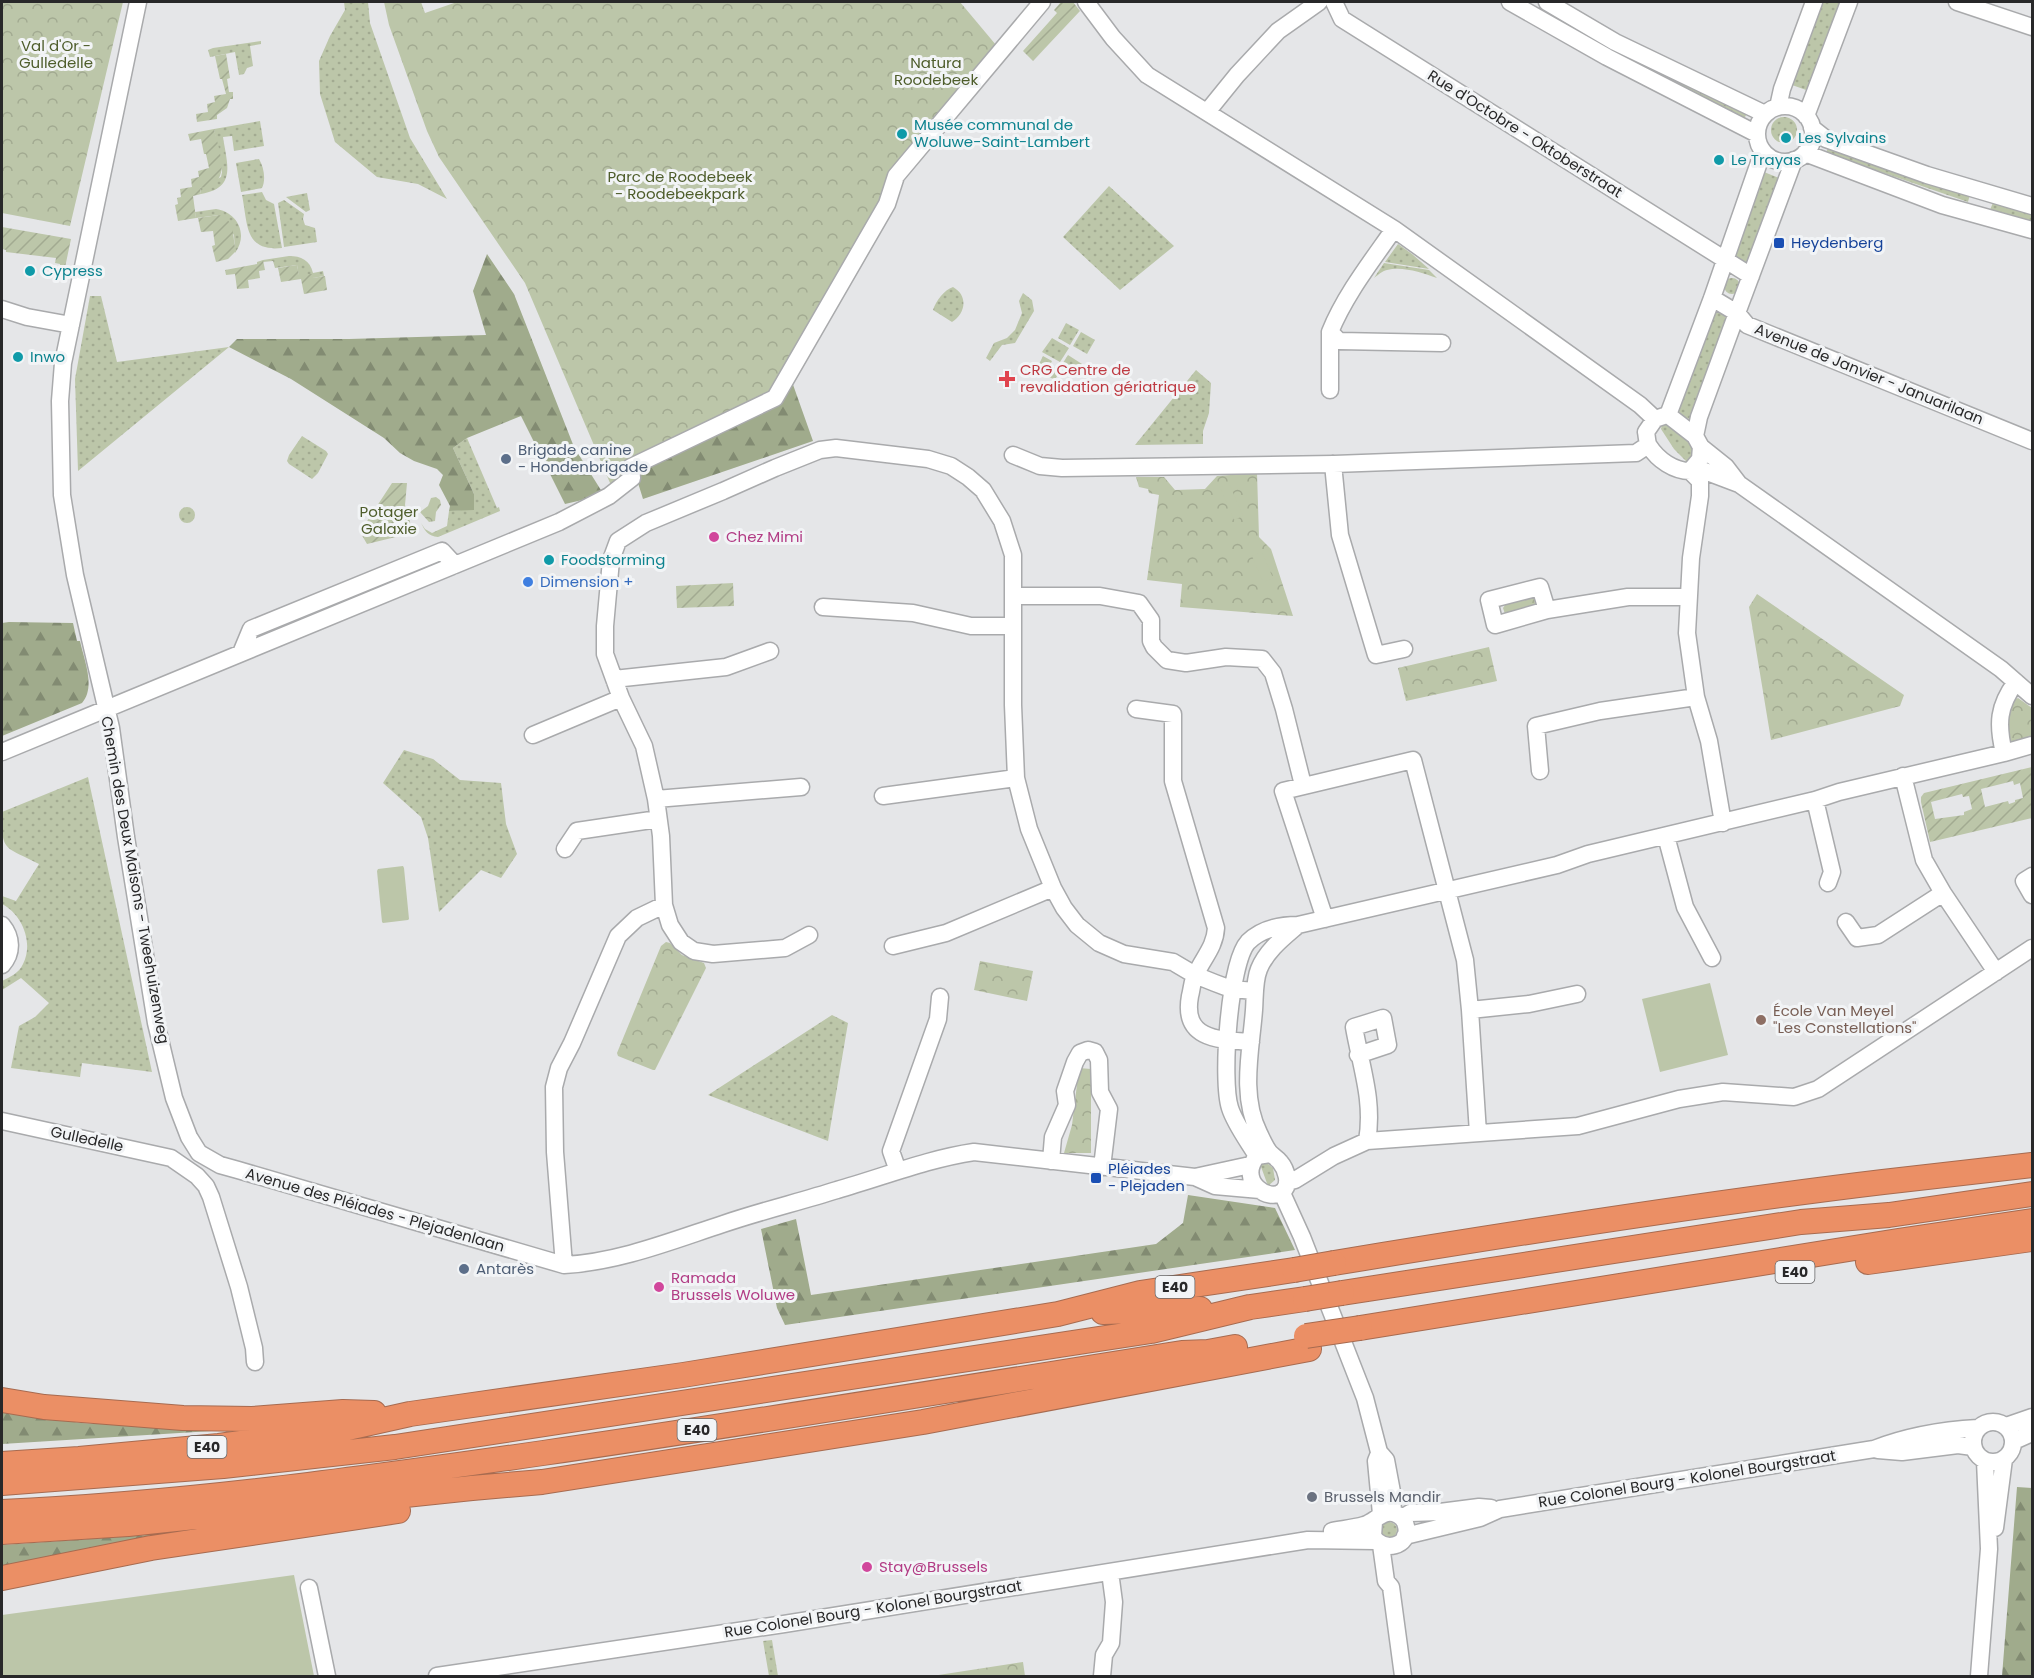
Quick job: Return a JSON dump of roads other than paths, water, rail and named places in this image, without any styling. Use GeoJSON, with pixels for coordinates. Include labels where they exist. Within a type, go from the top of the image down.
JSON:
{"type":"FeatureCollection","features":[{"type":"Feature","properties":{"kind":"highway","name":"E40"},"geometry":{"type":"LineString","coordinates":[[2,1464],[219,1446],[342,1429],[410,1414],[683,1375],[1059,1314],[1140,1293],[1520,1233],[1884,1182],[2032,1165]]}},
{"type":"Feature","properties":{"kind":"highway","name":"E40"},"geometry":{"type":"LineString","coordinates":[[1801,1222],[1964,1174]]}},
{"type":"Feature","properties":{"kind":"highway","name":"E40"},"geometry":{"type":"LineString","coordinates":[[2,1483],[223,1466],[395,1447],[1151,1332],[1250,1307],[1801,1222],[1889,1215],[2032,1194]]}},
{"type":"Feature","properties":{"kind":"highway","name":"E40"},"geometry":{"type":"LineString","coordinates":[[2,1532],[128,1524],[542,1482],[923,1422],[1308,1343],[1632,1284],[2032,1221]]}},
{"type":"Feature","properties":{"kind":"highway","name":"E40"},"geometry":{"type":"LineString","coordinates":[[1361,1334],[2032,1239]]}},
{"type":"Feature","properties":{"kind":"highway","name":"E40"},"geometry":{"type":"LineString","coordinates":[[1560,1307],[1632,1284]]}},
{"type":"Feature","properties":{"kind":"highway","name":"E40"},"geometry":{"type":"LineString","coordinates":[[1059,1314],[1250,1307]]}},
{"type":"Feature","properties":{"kind":"highway","name":"E40"},"geometry":{"type":"LineString","coordinates":[[2,1512],[185,1499],[353,1481],[710,1428],[1182,1353],[1308,1343]]}},
{"type":"Feature","properties":{"kind":"highway"},"geometry":{"type":"LineString","coordinates":[[2,1400],[44,1407],[183,1418],[252,1419],[343,1412],[410,1414]]}},
{"type":"Feature","properties":{"kind":"highway"},"geometry":{"type":"LineString","coordinates":[[2,1578],[151,1548],[473,1500],[542,1482]]}},
{"type":"Feature","properties":{"kind":"street","name":"Chemin des Deux Maisons - Tweehuizenweg"},"geometry":{"type":"LineString","coordinates":[[138,2],[63,363],[60,401],[62,495],[75,575],[111,728],[122,814],[156,1023],[174,1098],[189,1137],[199,1153]]}},
{"type":"Feature","properties":{"kind":"street"},"geometry":{"type":"LineString","coordinates":[[2,752],[559,522],[609,496],[632,478],[631,467],[775,398],[887,204],[896,176],[1042,2]]}},
{"type":"Feature","properties":{"kind":"street"},"geometry":{"type":"LineString","coordinates":[[1086,2],[1113,38],[1147,75],[1394,229],[1640,405],[1698,442],[1726,466],[1739,484]]}},
{"type":"Feature","properties":{"kind":"street"},"geometry":{"type":"LineString","coordinates":[[1207,112],[1237,75],[1278,31],[1319,2]]}},
{"type":"Feature","properties":{"kind":"street","name":"Rue d'Octobre - Oktoberstraat"},"geometry":{"type":"LineString","coordinates":[[1334,2],[1342,19],[1751,276]]}},
{"type":"Feature","properties":{"kind":"street"},"geometry":{"type":"LineString","coordinates":[[1510,2],[1606,57],[1757,134]]}},
{"type":"Feature","properties":{"kind":"street"},"geometry":{"type":"LineString","coordinates":[[1547,2],[1615,42],[1771,110],[1791,106],[1826,139],[1928,175],[2032,206]]}},
{"type":"Feature","properties":{"kind":"street"},"geometry":{"type":"LineString","coordinates":[[1814,2],[1782,89],[1771,110],[1758,127],[1757,134],[1763,151],[1774,159],[1787,161],[1800,156],[1942,205],[2032,230]]}},
{"type":"Feature","properties":{"kind":"street"},"geometry":{"type":"LineString","coordinates":[[1692,469],[1700,459],[1699,417],[1751,276],[1800,156],[1812,139],[1809,122],[1848,2]]}},
{"type":"Feature","properties":{"kind":"street"},"geometry":{"type":"LineString","coordinates":[[1957,2],[2032,27]]}},
{"type":"Feature","properties":{"kind":"street"},"geometry":{"type":"LineString","coordinates":[[1606,57],[1615,42]]}},
{"type":"Feature","properties":{"kind":"street"},"geometry":{"type":"LineString","coordinates":[[1763,151],[1712,298],[1661,417],[1646,432],[1648,445],[1668,465],[1680,471],[1692,469],[1739,484],[2019,679],[2032,696]]}},
{"type":"Feature","properties":{"kind":"street"},"geometry":{"type":"LineString","coordinates":[[1974,213],[1980,191]]}},
{"type":"Feature","properties":{"kind":"street"},"geometry":{"type":"LineString","coordinates":[[1330,390],[1330,332],[1336,317],[1394,229]]}},
{"type":"Feature","properties":{"kind":"street","name":"Avenue de Janvier - Januarilaan"},"geometry":{"type":"LineString","coordinates":[[1712,298],[1737,313],[1748,325],[2032,441]]}},
{"type":"Feature","properties":{"kind":"street"},"geometry":{"type":"LineString","coordinates":[[2,309],[27,317],[70,324]]}},
{"type":"Feature","properties":{"kind":"street"},"geometry":{"type":"LineString","coordinates":[[1330,332],[1339,341],[1442,343]]}},
{"type":"Feature","properties":{"kind":"street"},"geometry":{"type":"LineString","coordinates":[[1013,455],[1040,466],[1062,468],[1333,464],[1636,453],[1648,445]]}},
{"type":"Feature","properties":{"kind":"street"},"geometry":{"type":"LineString","coordinates":[[808,935],[785,948],[713,954],[694,951],[681,942],[670,925],[664,905],[661,836],[656,799],[644,746],[621,698],[605,654],[605,626],[611,560],[618,542],[646,523],[819,450],[836,448],[928,459],[951,466],[983,490],[1002,521],[1013,555],[1016,778],[1029,829],[1053,888],[1077,925],[1100,943],[1124,954],[1173,962],[1195,975],[1231,989],[1255,991]]}},
{"type":"Feature","properties":{"kind":"street"},"geometry":{"type":"LineString","coordinates":[[1333,464],[1340,535],[1377,656],[1404,649]]}},
{"type":"Feature","properties":{"kind":"street"},"geometry":{"type":"LineString","coordinates":[[1692,469],[1700,481],[1700,496],[1692,548],[1687,633],[1696,696],[1709,741],[1723,823]]}},
{"type":"Feature","properties":{"kind":"street"},"geometry":{"type":"LineString","coordinates":[[1013,596],[1100,596],[1139,603],[1151,620],[1151,641],[1167,660],[1186,663],[1226,657],[1262,659],[1273,673],[1303,786]]}},
{"type":"Feature","properties":{"kind":"street"},"geometry":{"type":"LineString","coordinates":[[1548,610],[1629,597],[1688,597]]}},
{"type":"Feature","properties":{"kind":"street"},"geometry":{"type":"LineString","coordinates":[[822,607],[913,613],[971,626],[1013,626]]}},
{"type":"Feature","properties":{"kind":"street"},"geometry":{"type":"LineString","coordinates":[[614,679],[726,667],[770,651]]}},
{"type":"Feature","properties":{"kind":"street"},"geometry":{"type":"LineString","coordinates":[[2004,753],[1999,720],[2005,699],[2019,679]]}},
{"type":"Feature","properties":{"kind":"street"},"geometry":{"type":"LineString","coordinates":[[1540,771],[1536,726],[1600,711],[1696,696]]}},
{"type":"Feature","properties":{"kind":"street"},"geometry":{"type":"LineString","coordinates":[[533,735],[621,698]]}},
{"type":"Feature","properties":{"kind":"street"},"geometry":{"type":"LineString","coordinates":[[1136,709],[1173,714],[1173,781],[1216,928],[1215,938],[1195,975],[1189,1003],[1189,1018],[1192,1025],[1202,1034],[1228,1041],[1251,1042]]}},
{"type":"Feature","properties":{"kind":"street"},"geometry":{"type":"LineString","coordinates":[[1390,1542],[1372,1532],[1387,1517],[1392,1492],[1386,1460],[1379,1452],[1365,1398],[1302,1237],[1285,1187],[1285,1168],[1281,1162],[1259,1158],[1230,1110],[1225,1088],[1231,989],[1238,960],[1247,943],[1262,932],[1281,925],[1298,925],[1557,865],[1588,854],[1723,823],[2032,745]]}},
{"type":"Feature","properties":{"kind":"street"},"geometry":{"type":"LineString","coordinates":[[1325,919],[1283,791],[1413,760],[1465,960],[1478,1133]]}},
{"type":"Feature","properties":{"kind":"street"},"geometry":{"type":"LineString","coordinates":[[1903,776],[1924,860],[1996,972]]}},
{"type":"Feature","properties":{"kind":"street"},"geometry":{"type":"LineString","coordinates":[[883,796],[1016,778]]}},
{"type":"Feature","properties":{"kind":"street"},"geometry":{"type":"LineString","coordinates":[[656,799],[801,788]]}},
{"type":"Feature","properties":{"kind":"street"},"geometry":{"type":"LineString","coordinates":[[1815,800],[1832,872],[1828,883]]}},
{"type":"Feature","properties":{"kind":"street"},"geometry":{"type":"LineString","coordinates":[[565,849],[577,831],[658,819]]}},
{"type":"Feature","properties":{"kind":"street"},"geometry":{"type":"LineString","coordinates":[[1666,836],[1685,907],[1712,958]]}},
{"type":"Feature","properties":{"kind":"street"},"geometry":{"type":"LineString","coordinates":[[2032,876],[2024,881],[2032,895]]}},
{"type":"Feature","properties":{"kind":"street"},"geometry":{"type":"LineString","coordinates":[[893,946],[945,933],[1053,888]]}},
{"type":"Feature","properties":{"kind":"street"},"geometry":{"type":"LineString","coordinates":[[1846,922],[1857,938],[1878,935],[1943,892]]}},
{"type":"Feature","properties":{"kind":"street"},"geometry":{"type":"LineString","coordinates":[[564,1265],[555,1152],[554,1087],[559,1068],[618,936],[637,918],[664,905]]}},
{"type":"Feature","properties":{"kind":"street"},"geometry":{"type":"LineString","coordinates":[[2,925],[10,943],[9,955],[2,965]]}},
{"type":"Feature","properties":{"kind":"street"},"geometry":{"type":"LineString","coordinates":[[1298,925],[1268,951],[1258,971],[1255,991],[1248,1087],[1259,1158],[1250,1172],[1253,1184],[1260,1190],[1274,1194],[1334,1156],[1367,1141],[1578,1126],[1680,1099],[1724,1092],[1794,1097],[1818,1089],[2032,948]]}},
{"type":"Feature","properties":{"kind":"street"},"geometry":{"type":"LineString","coordinates":[[1470,1010],[1529,1004],[1577,994]]}},
{"type":"Feature","properties":{"kind":"street"},"geometry":{"type":"LineString","coordinates":[[898,1171],[891,1151],[938,1019],[940,996]]}},
{"type":"Feature","properties":{"kind":"street"},"geometry":{"type":"LineString","coordinates":[[1051,1161],[1053,1137],[1067,1105],[1065,1091],[1068,1081],[1080,1053],[1088,1050],[1095,1052],[1099,1060],[1100,1092],[1108,1108],[1102,1167]]}},
{"type":"Feature","properties":{"kind":"street"},"geometry":{"type":"LineString","coordinates":[[1358,1055],[1370,1103],[1367,1141]]}},
{"type":"Feature","properties":{"kind":"street","name":"Gulledelle"},"geometry":{"type":"LineString","coordinates":[[2,1122],[171,1158],[198,1176],[211,1197],[239,1287],[254,1348],[255,1362]]}},
{"type":"Feature","properties":{"kind":"street","name":"Avenue des Pléiades - Plejadenlaan"},"geometry":{"type":"LineString","coordinates":[[199,1153],[220,1165],[564,1265],[594,1263],[622,1256],[946,1156],[974,1152],[1196,1177],[1215,1186],[1260,1190]]}},
{"type":"Feature","properties":{"kind":"street","name":"Avenue des Pléiades - Plejadenlaan"},"geometry":{"type":"LineString","coordinates":[[1196,1177],[1259,1158]]}},
{"type":"Feature","properties":{"kind":"street","name":"Rue Colonel Bourg - Kolonel Bourgstraat"},"geometry":{"type":"LineString","coordinates":[[1308,1540],[1324,1532],[1364,1526],[1387,1517],[1410,1513],[1479,1507],[1500,1509],[1874,1449],[1900,1439],[1956,1429],[1978,1428],[1996,1421],[2006,1426],[2032,1418]]}},
{"type":"Feature","properties":{"kind":"street"},"geometry":{"type":"LineString","coordinates":[[1978,1428],[1973,1437],[1973,1447],[1977,1455],[1985,1461],[1994,1462],[2009,1455],[2014,1441],[2006,1426]]}},
{"type":"Feature","properties":{"kind":"street"},"geometry":{"type":"LineString","coordinates":[[2014,1441],[2032,1433]]}},
{"type":"Feature","properties":{"kind":"street","name":"Rue Colonel Bourg - Kolonel Bourgstraat"},"geometry":{"type":"LineString","coordinates":[[1874,1449],[1902,1452],[1958,1445],[1973,1447]]}},
{"type":"Feature","properties":{"kind":"street"},"geometry":{"type":"LineString","coordinates":[[1989,1549],[1996,1526],[2004,1459]]}},
{"type":"Feature","properties":{"kind":"street"},"geometry":{"type":"LineString","coordinates":[[1979,1677],[1989,1549],[1985,1461]]}},
{"type":"Feature","properties":{"kind":"street","name":"Rue Colonel Bourg - Kolonel Bourgstraat"},"geometry":{"type":"LineString","coordinates":[[437,1677],[486,1673],[1308,1540],[1390,1542],[1480,1518],[1500,1509]]}},
{"type":"Feature","properties":{"kind":"street"},"geometry":{"type":"LineString","coordinates":[[1387,1517],[1406,1526],[1390,1542],[1386,1581],[1391,1587],[1403,1677]]}},
{"type":"Feature","properties":{"kind":"street"},"geometry":{"type":"LineString","coordinates":[[1102,1677],[1104,1655],[1111,1643],[1114,1602],[1110,1572]]}},
{"type":"Feature","properties":{"kind":"street"},"geometry":{"type":"LineString","coordinates":[[309,1588],[327,1677]]}},
{"type":"Feature","properties":{"kind":"place","name":"Musée communal de Woluwe-Saint-Lambert"},"geometry":{"type":"Point","coordinates":[902,134]}},
{"type":"Feature","properties":{"kind":"place","name":"Les Sylvains"},"geometry":{"type":"Point","coordinates":[1786,138]}},
{"type":"Feature","properties":{"kind":"place","name":"Le Trayas"},"geometry":{"type":"Point","coordinates":[1719,160]}},
{"type":"Feature","properties":{"kind":"place","name":"Heydenberg"},"geometry":{"type":"Point","coordinates":[1779,243]}},
{"type":"Feature","properties":{"kind":"place","name":"Cypress"},"geometry":{"type":"Point","coordinates":[30,271]}},
{"type":"Feature","properties":{"kind":"place","name":"Inwo"},"geometry":{"type":"Point","coordinates":[18,357]}},
{"type":"Feature","properties":{"kind":"place","name":"CRG Centre de revalidation gériatrique"},"geometry":{"type":"Point","coordinates":[1007,379]}},
{"type":"Feature","properties":{"kind":"place","name":"Brigade canine - Hondenbrigade"},"geometry":{"type":"Point","coordinates":[506,459]}},
{"type":"Feature","properties":{"kind":"place","name":"Chez Mimi"},"geometry":{"type":"Point","coordinates":[714,537]}},
{"type":"Feature","properties":{"kind":"place","name":"Foodstorming"},"geometry":{"type":"Point","coordinates":[549,560]}},
{"type":"Feature","properties":{"kind":"place","name":"Dimension +"},"geometry":{"type":"Point","coordinates":[528,582]}},
{"type":"Feature","properties":{"kind":"place","name":"École Van Meyel \"Les Constellations\""},"geometry":{"type":"Point","coordinates":[1761,1020]}},
{"type":"Feature","properties":{"kind":"place","name":"Pléiades - Plejaden"},"geometry":{"type":"Point","coordinates":[1096,1178]}},
{"type":"Feature","properties":{"kind":"place","name":"Antarès"},"geometry":{"type":"Point","coordinates":[464,1269]}},
{"type":"Feature","properties":{"kind":"place","name":"Ramada Brussels Woluwe"},"geometry":{"type":"Point","coordinates":[659,1287]}},
{"type":"Feature","properties":{"kind":"place","name":"Brussels Mandir"},"geometry":{"type":"Point","coordinates":[1312,1497]}},
{"type":"Feature","properties":{"kind":"place","name":"Stay@Brussels"},"geometry":{"type":"Point","coordinates":[867,1567]}},
{"type":"Feature","properties":{"kind":"park label","name":"Val d'Or - Gulledelle"},"geometry":{"type":"Point","coordinates":[56,54]}},
{"type":"Feature","properties":{"kind":"park label","name":"Natura Roodebeek"},"geometry":{"type":"Point","coordinates":[936,72]}},
{"type":"Feature","properties":{"kind":"park label","name":"Parc de Roodebeek - Roodebeekpark"},"geometry":{"type":"Point","coordinates":[680,186]}},
{"type":"Feature","properties":{"kind":"park label","name":"Potager Galaxie"},"geometry":{"type":"Point","coordinates":[389,520]}}]}
